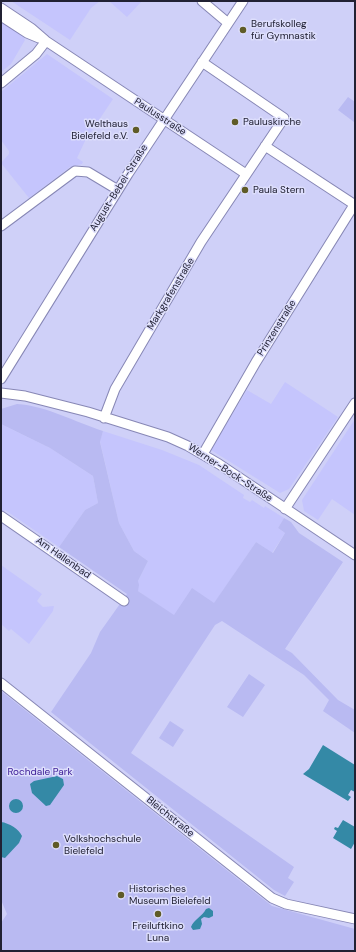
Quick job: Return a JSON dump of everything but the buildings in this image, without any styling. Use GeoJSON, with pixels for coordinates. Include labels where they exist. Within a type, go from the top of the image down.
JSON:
{"type":"FeatureCollection","features":[{"type":"Feature","properties":{"kind":"street"},"geometry":{"type":"LineString","coordinates":[[202,1],[228,23]]}},
{"type":"Feature","properties":{"kind":"street","name":"August-Bebel-Straße"},"geometry":{"type":"LineString","coordinates":[[1,379],[163,119],[243,1]]}},
{"type":"Feature","properties":{"kind":"street","name":"Paulusstraße"},"geometry":{"type":"LineString","coordinates":[[1,8],[31,28],[46,41],[246,174]]}},
{"type":"Feature","properties":{"kind":"street","name":"Paulusstraße"},"geometry":{"type":"LineString","coordinates":[[1,16],[27,33],[46,41]]}},
{"type":"Feature","properties":{"kind":"street"},"geometry":{"type":"LineString","coordinates":[[1,83],[36,54],[46,41]]}},
{"type":"Feature","properties":{"kind":"street"},"geometry":{"type":"LineString","coordinates":[[202,62],[284,118],[246,174]]}},
{"type":"Feature","properties":{"kind":"street"},"geometry":{"type":"LineString","coordinates":[[265,146],[354,205]]}},
{"type":"Feature","properties":{"kind":"street"},"geometry":{"type":"LineString","coordinates":[[1,226],[75,170],[88,172],[118,190]]}},
{"type":"Feature","properties":{"kind":"street","name":"Markgrafenstraße"},"geometry":{"type":"LineString","coordinates":[[104,418],[115,389],[201,242],[246,174]]}},
{"type":"Feature","properties":{"kind":"street","name":"Prinzenstraße"},"geometry":{"type":"LineString","coordinates":[[203,454],[256,362],[354,205]]}},
{"type":"Feature","properties":{"kind":"street","name":"Werner-Bock-Straße"},"geometry":{"type":"LineString","coordinates":[[1,393],[25,396],[173,439],[203,454],[355,555]]}},
{"type":"Feature","properties":{"kind":"street"},"geometry":{"type":"LineString","coordinates":[[285,509],[355,403]]}},
{"type":"Feature","properties":{"kind":"street","name":"Am Hallenbad"},"geometry":{"type":"LineString","coordinates":[[1,516],[124,601]]}},
{"type":"Feature","properties":{"kind":"street","name":"Bleichstraße"},"geometry":{"type":"LineString","coordinates":[[1,683],[272,898],[286,904],[355,919]]}},
{"type":"Feature","properties":{"kind":"shaded area"},"geometry":{"type":"Polygon","coordinates":[[[11,1],[100,1],[91,8],[70,40],[11,1]]]}},
{"type":"Feature","properties":{"kind":"shaded area"},"geometry":{"type":"Polygon","coordinates":[[[109,1],[142,1],[127,17],[109,1]]]}},
{"type":"Feature","properties":{"kind":"shaded area"},"geometry":{"type":"Polygon","coordinates":[[[1,22],[22,35],[25,40],[11,64],[1,72],[1,22]]]}},
{"type":"Feature","properties":{"kind":"shaded area"},"geometry":{"type":"Polygon","coordinates":[[[47,54],[113,99],[85,141],[77,158],[83,162],[82,164],[70,167],[29,198],[1,163],[9,154],[9,151],[1,140],[1,92],[47,54]]]}},
{"type":"Feature","properties":{"kind":"shaded area"},"geometry":{"type":"Polygon","coordinates":[[[285,382],[338,417],[289,489],[280,493],[211,450],[247,390],[271,404],[285,382]]]}},
{"type":"Feature","properties":{"kind":"shaded area"},"geometry":{"type":"Polygon","coordinates":[[[355,419],[355,515],[332,499],[318,520],[304,511],[302,500],[355,419]]]}},
{"type":"Feature","properties":{"kind":"shaded area"},"geometry":{"type":"Polygon","coordinates":[[[1,424],[50,448],[93,476],[98,503],[85,510],[59,547],[5,510],[1,516],[1,424]]]}},
{"type":"Feature","properties":{"kind":"shaded area"},"geometry":{"type":"Polygon","coordinates":[[[103,431],[162,450],[199,465],[244,495],[243,498],[250,502],[252,500],[264,508],[265,506],[284,518],[278,528],[285,533],[272,553],[256,542],[214,604],[174,616],[138,591],[138,581],[148,561],[134,551],[119,523],[100,441],[103,431]]]}},
{"type":"Feature","properties":{"kind":"shaded area"},"geometry":{"type":"Polygon","coordinates":[[[1,565],[42,594],[37,601],[43,607],[54,606],[53,611],[29,644],[11,629],[9,631],[1,624],[1,565]]]}},
{"type":"Feature","properties":{"kind":"shaded area"},"geometry":{"type":"Polygon","coordinates":[[[323,745],[355,765],[355,792],[351,790],[348,795],[351,797],[348,801],[303,774],[309,769],[323,745]]]}},
{"type":"Feature","properties":{"kind":"shaded area"},"geometry":{"type":"Polygon","coordinates":[[[57,776],[63,779],[64,785],[50,805],[46,806],[32,793],[30,784],[34,781],[57,776]]]}},
{"type":"Feature","properties":{"kind":"shaded area"},"geometry":{"type":"Polygon","coordinates":[[[13,799],[19,799],[23,803],[23,809],[19,813],[13,813],[9,809],[9,803],[13,799]]]}},
{"type":"Feature","properties":{"kind":"shaded area"},"geometry":{"type":"Polygon","coordinates":[[[343,820],[355,827],[355,842],[351,849],[333,838],[337,831],[334,829],[335,827],[338,828],[343,820]]]}},
{"type":"Feature","properties":{"kind":"shaded area"},"geometry":{"type":"Polygon","coordinates":[[[1,822],[19,831],[22,836],[19,843],[5,858],[1,857],[1,822]]]}},
{"type":"Feature","properties":{"kind":"shaded area"},"geometry":{"type":"Polygon","coordinates":[[[209,908],[213,911],[213,916],[209,918],[204,917],[201,919],[202,924],[200,929],[193,930],[191,927],[192,924],[206,909],[209,908]]]}},
{"type":"Feature","properties":{"kind":"green space"},"geometry":{"type":"Polygon","coordinates":[[[348,97],[355,102],[354,122],[338,110],[348,97]]]}},
{"type":"Feature","properties":{"kind":"green space"},"geometry":{"type":"Polygon","coordinates":[[[17,404],[28,405],[50,411],[103,431],[100,442],[119,523],[134,551],[148,561],[138,581],[138,591],[174,615],[192,588],[214,603],[256,542],[273,553],[285,533],[278,528],[284,518],[291,522],[299,533],[343,562],[285,649],[292,653],[338,700],[355,710],[355,733],[323,711],[329,700],[304,675],[222,621],[215,625],[131,753],[294,867],[288,878],[294,882],[285,896],[274,890],[51,712],[91,653],[100,632],[127,594],[59,547],[85,510],[98,503],[93,476],[50,448],[1,424],[1,409],[17,404]]]}},
{"type":"Feature","properties":{"kind":"green space"},"geometry":{"type":"Polygon","coordinates":[[[249,674],[265,685],[243,717],[227,707],[249,674]]]}},
{"type":"Feature","properties":{"kind":"green space","name":"Rochdale Park"},"geometry":{"type":"Polygon","coordinates":[[[1,691],[272,906],[355,929],[355,951],[1,951],[1,923],[7,914],[1,900],[1,691]]]}},
{"type":"Feature","properties":{"kind":"green space"},"geometry":{"type":"Polygon","coordinates":[[[170,721],[184,730],[173,747],[159,738],[170,721]]]}},
{"type":"Feature","properties":{"kind":"place","name":"Berufskolleg für Gymnastik"},"geometry":{"type":"Point","coordinates":[243,30]}},
{"type":"Feature","properties":{"kind":"place","name":"Pauluskirche"},"geometry":{"type":"Point","coordinates":[235,122]}},
{"type":"Feature","properties":{"kind":"place","name":"Welthaus Bielefeld e.V."},"geometry":{"type":"Point","coordinates":[136,130]}},
{"type":"Feature","properties":{"kind":"place","name":"Paula Stern"},"geometry":{"type":"Point","coordinates":[245,190]}},
{"type":"Feature","properties":{"kind":"place","name":"Volkshochschule Bielefeld"},"geometry":{"type":"Point","coordinates":[56,845]}},
{"type":"Feature","properties":{"kind":"place","name":"Historisches Museum Bielefeld"},"geometry":{"type":"Point","coordinates":[121,895]}},
{"type":"Feature","properties":{"kind":"place","name":"Freiluftkino Luna"},"geometry":{"type":"Point","coordinates":[158,914]}}]}
